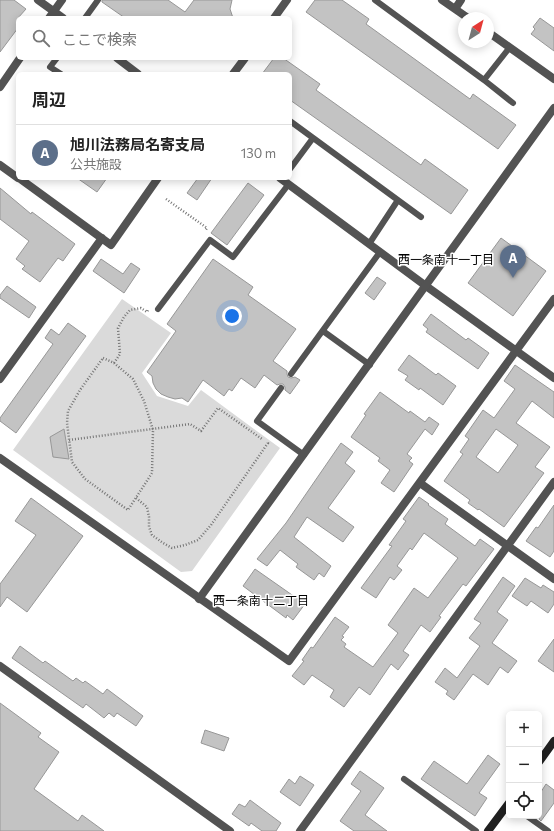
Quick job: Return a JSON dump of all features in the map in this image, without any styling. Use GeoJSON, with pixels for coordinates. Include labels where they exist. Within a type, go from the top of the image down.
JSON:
{"type":"FeatureCollection","features":[{"type":"Feature","properties":{"kind":"main road"},"geometry":{"type":"LineString","coordinates":[[542,758],[554,742]]}},
{"type":"Feature","properties":{"kind":"main road"},"geometry":{"type":"LineString","coordinates":[[488,831],[506,807]]}},
{"type":"Feature","properties":{"kind":"street"},"geometry":{"type":"LineString","coordinates":[[38,0],[51,15],[62,0]]}},
{"type":"Feature","properties":{"kind":"street"},"geometry":{"type":"LineString","coordinates":[[275,16],[287,0]]}},
{"type":"Feature","properties":{"kind":"street"},"geometry":{"type":"LineString","coordinates":[[442,0],[459,12]]}},
{"type":"Feature","properties":{"kind":"street"},"geometry":{"type":"LineString","coordinates":[[454,9],[461,0]]}},
{"type":"Feature","properties":{"kind":"street"},"geometry":{"type":"LineString","coordinates":[[494,36],[554,79]]}},
{"type":"Feature","properties":{"kind":"street"},"geometry":{"type":"LineString","coordinates":[[0,87],[19,60]]}},
{"type":"Feature","properties":{"kind":"street"},"geometry":{"type":"LineString","coordinates":[[120,60],[135,72]]}},
{"type":"Feature","properties":{"kind":"street"},"geometry":{"type":"LineString","coordinates":[[234,72],[244,60]]}},
{"type":"Feature","properties":{"kind":"street"},"geometry":{"type":"LineString","coordinates":[[199,599],[370,365],[554,108]]}},
{"type":"Feature","properties":{"kind":"street"},"geometry":{"type":"LineString","coordinates":[[0,165],[16,177]]}},
{"type":"Feature","properties":{"kind":"street"},"geometry":{"type":"LineString","coordinates":[[21,180],[111,245],[157,180]]}},
{"type":"Feature","properties":{"kind":"street"},"geometry":{"type":"LineString","coordinates":[[284,180],[426,286],[554,378]]}},
{"type":"Feature","properties":{"kind":"street"},"geometry":{"type":"LineString","coordinates":[[0,379],[102,238]]}},
{"type":"Feature","properties":{"kind":"street"},"geometry":{"type":"LineString","coordinates":[[0,458],[289,661],[554,299]]}},
{"type":"Feature","properties":{"kind":"street"},"geometry":{"type":"LineString","coordinates":[[420,482],[554,579]]}},
{"type":"Feature","properties":{"kind":"street"},"geometry":{"type":"LineString","coordinates":[[300,831],[554,482]]}},
{"type":"Feature","properties":{"kind":"street"},"geometry":{"type":"LineString","coordinates":[[0,666],[230,831]]}},
{"type":"Feature","properties":{"kind":"lane"},"geometry":{"type":"LineString","coordinates":[[86,16],[98,0]]}},
{"type":"Feature","properties":{"kind":"lane"},"geometry":{"type":"LineString","coordinates":[[375,0],[513,103]]}},
{"type":"Feature","properties":{"kind":"lane"},"geometry":{"type":"LineString","coordinates":[[484,80],[510,47]]}},
{"type":"Feature","properties":{"kind":"lane"},"geometry":{"type":"LineString","coordinates":[[55,60],[50,67],[58,72]]}},
{"type":"Feature","properties":{"kind":"lane"},"geometry":{"type":"LineString","coordinates":[[292,122],[421,217]]}},
{"type":"Feature","properties":{"kind":"lane"},"geometry":{"type":"LineString","coordinates":[[292,167],[313,138]]}},
{"type":"Feature","properties":{"kind":"lane"},"geometry":{"type":"LineString","coordinates":[[158,309],[210,240],[233,257],[284,180]]}},
{"type":"Feature","properties":{"kind":"lane"},"geometry":{"type":"LineString","coordinates":[[369,244],[398,200]]}},
{"type":"Feature","properties":{"kind":"lane"},"geometry":{"type":"LineString","coordinates":[[291,374],[380,252]]}},
{"type":"Feature","properties":{"kind":"lane"},"geometry":{"type":"LineString","coordinates":[[323,331],[370,365]]}},
{"type":"Feature","properties":{"kind":"lane"},"geometry":{"type":"LineString","coordinates":[[281,388],[257,421],[304,455]]}},
{"type":"Feature","properties":{"kind":"lane"},"geometry":{"type":"LineString","coordinates":[[404,778],[476,831]]}},
{"type":"Feature","properties":{"kind":"lane"},"geometry":{"type":"LineString","coordinates":[[531,819],[548,831]]}},
{"type":"Feature","properties":{"kind":"path"},"geometry":{"type":"LineString","coordinates":[[166,199],[207,228],[202,234]]}},
{"type":"Feature","properties":{"kind":"path"},"geometry":{"type":"LineString","coordinates":[[114,363],[120,354],[118,328],[124,317],[130,310],[141,308],[147,312],[151,305]]}},
{"type":"Feature","properties":{"kind":"path"},"geometry":{"type":"LineString","coordinates":[[103,358],[114,363],[133,379],[144,401],[153,430],[152,473],[128,510],[85,479],[72,462],[67,423],[68,411],[80,390],[103,358]]}},
{"type":"Feature","properties":{"kind":"path"},"geometry":{"type":"LineString","coordinates":[[69,440],[190,424],[201,431],[218,408],[268,443],[211,525],[198,540],[172,548],[163,543],[152,535],[149,526],[150,517],[147,507],[136,498]]}},
{"type":"Feature","properties":{"kind":"shaded area"},"geometry":{"type":"Polygon","coordinates":[[[122,299],[171,333],[142,373],[157,396],[188,406],[201,390],[280,448],[192,571],[181,572],[13,450],[122,299]]]}},
{"type":"Feature","properties":{"kind":"building"},"geometry":{"type":"Polygon","coordinates":[[[0,0],[14,0],[26,9],[20,16],[16,16],[16,31],[0,52],[0,0]]]}},
{"type":"Feature","properties":{"kind":"building"},"geometry":{"type":"Polygon","coordinates":[[[102,0],[168,0],[185,12],[194,0],[232,0],[230,9],[232,16],[122,16],[102,2],[102,0]]]}},
{"type":"Feature","properties":{"kind":"building"},"geometry":{"type":"Polygon","coordinates":[[[315,0],[342,0],[369,19],[366,24],[470,99],[473,94],[516,125],[498,149],[306,12],[315,0]]]}},
{"type":"Feature","properties":{"kind":"building"},"geometry":{"type":"Polygon","coordinates":[[[540,18],[554,28],[554,51],[531,34],[535,29],[533,27],[540,18]]]}},
{"type":"Feature","properties":{"kind":"building"},"geometry":{"type":"Polygon","coordinates":[[[272,60],[286,60],[320,84],[316,90],[421,165],[425,159],[468,190],[451,214],[292,101],[292,72],[264,72],[272,60]]]}},
{"type":"Feature","properties":{"kind":"building"},"geometry":{"type":"Polygon","coordinates":[[[80,180],[106,180],[97,192],[80,180]]]}},
{"type":"Feature","properties":{"kind":"building"},"geometry":{"type":"Polygon","coordinates":[[[197,180],[211,180],[197,200],[187,193],[197,180]]]}},
{"type":"Feature","properties":{"kind":"building"},"geometry":{"type":"Polygon","coordinates":[[[248,183],[264,195],[227,245],[211,233],[248,183]]]}},
{"type":"Feature","properties":{"kind":"building"},"geometry":{"type":"Polygon","coordinates":[[[0,188],[31,214],[32,212],[75,244],[63,261],[58,258],[40,282],[22,269],[25,266],[16,259],[29,241],[0,219],[0,188]]]}},
{"type":"Feature","properties":{"kind":"building"},"geometry":{"type":"Polygon","coordinates":[[[501,238],[546,271],[513,316],[468,283],[501,238]]]}},
{"type":"Feature","properties":{"kind":"building"},"geometry":{"type":"Polygon","coordinates":[[[101,259],[123,274],[131,263],[140,269],[124,293],[93,271],[101,259]]]}},
{"type":"Feature","properties":{"kind":"building"},"geometry":{"type":"Polygon","coordinates":[[[213,259],[253,287],[248,295],[296,329],[273,361],[287,371],[288,377],[295,377],[300,380],[290,394],[285,390],[283,384],[277,385],[264,375],[255,388],[241,378],[232,391],[229,389],[224,396],[203,380],[188,402],[182,398],[175,399],[168,397],[161,394],[156,389],[152,376],[147,372],[176,331],[167,324],[213,259]]]}},
{"type":"Feature","properties":{"kind":"building"},"geometry":{"type":"Polygon","coordinates":[[[377,277],[386,283],[374,300],[365,293],[377,277]]]}},
{"type":"Feature","properties":{"kind":"building"},"geometry":{"type":"Polygon","coordinates":[[[7,286],[36,307],[29,318],[0,298],[0,295],[7,286]]]}},
{"type":"Feature","properties":{"kind":"building"},"geometry":{"type":"Polygon","coordinates":[[[431,314],[466,340],[468,338],[489,353],[478,369],[426,332],[428,329],[423,325],[431,314]]]}},
{"type":"Feature","properties":{"kind":"building"},"geometry":{"type":"Polygon","coordinates":[[[68,323],[86,336],[16,433],[0,421],[0,418],[53,344],[45,338],[51,329],[59,335],[68,323]]]}},
{"type":"Feature","properties":{"kind":"building"},"geometry":{"type":"Polygon","coordinates":[[[409,355],[436,375],[438,373],[456,386],[443,405],[420,388],[419,390],[405,380],[408,376],[398,370],[409,355]]]}},
{"type":"Feature","properties":{"kind":"building"},"geometry":{"type":"Polygon","coordinates":[[[515,365],[554,392],[554,418],[532,401],[516,423],[550,447],[535,467],[544,473],[504,527],[468,503],[470,500],[444,481],[463,454],[460,452],[469,439],[465,436],[483,410],[494,418],[515,389],[504,381],[515,365]],[[496,429],[476,457],[498,473],[518,445],[496,429]]]}},
{"type":"Feature","properties":{"kind":"building"},"geometry":{"type":"Polygon","coordinates":[[[380,392],[409,413],[410,411],[425,422],[429,417],[439,424],[432,435],[425,429],[407,454],[412,458],[409,461],[413,464],[394,492],[381,483],[390,470],[378,461],[380,458],[351,437],[366,415],[364,414],[380,392]]]}},
{"type":"Feature","properties":{"kind":"building"},"geometry":{"type":"Polygon","coordinates":[[[64,429],[69,459],[53,457],[50,437],[64,429]]]}},
{"type":"Feature","properties":{"kind":"building"},"geometry":{"type":"Polygon","coordinates":[[[341,443],[353,452],[345,463],[355,471],[328,508],[354,527],[343,542],[307,517],[294,537],[331,566],[324,577],[319,573],[314,580],[296,567],[298,564],[280,550],[267,566],[257,559],[286,523],[341,443]]]}},
{"type":"Feature","properties":{"kind":"building"},"geometry":{"type":"Polygon","coordinates":[[[419,497],[448,519],[445,524],[475,546],[480,539],[494,549],[466,586],[463,584],[439,616],[441,617],[430,632],[421,625],[403,651],[409,655],[398,670],[391,664],[370,695],[359,687],[344,707],[330,697],[334,690],[312,675],[304,685],[292,676],[304,661],[302,660],[311,647],[313,648],[335,617],[349,627],[342,636],[344,637],[341,640],[346,644],[344,647],[373,667],[398,633],[388,625],[414,588],[428,598],[458,558],[424,533],[412,550],[410,548],[397,566],[402,570],[394,580],[390,577],[376,598],[361,588],[392,546],[389,545],[406,521],[403,519],[419,497]]]}},
{"type":"Feature","properties":{"kind":"building"},"geometry":{"type":"Polygon","coordinates":[[[31,498],[83,536],[27,612],[7,597],[0,607],[0,584],[36,535],[15,521],[31,498]]]}},
{"type":"Feature","properties":{"kind":"building"},"geometry":{"type":"Polygon","coordinates":[[[554,505],[554,551],[550,557],[526,541],[536,527],[538,528],[554,505]]]}},
{"type":"Feature","properties":{"kind":"building"},"geometry":{"type":"Polygon","coordinates":[[[255,569],[305,604],[293,620],[287,615],[286,618],[243,586],[255,569]]]}},
{"type":"Feature","properties":{"kind":"building"},"geometry":{"type":"Polygon","coordinates":[[[503,577],[515,586],[497,612],[508,620],[492,643],[517,661],[508,673],[500,667],[488,685],[473,674],[454,700],[446,694],[448,691],[435,682],[445,668],[457,678],[480,646],[469,638],[481,623],[474,619],[503,577]]]}},
{"type":"Feature","properties":{"kind":"building"},"geometry":{"type":"Polygon","coordinates":[[[525,578],[541,588],[543,585],[554,592],[554,604],[548,613],[531,601],[527,606],[512,596],[525,578]]]}},
{"type":"Feature","properties":{"kind":"building"},"geometry":{"type":"Polygon","coordinates":[[[554,639],[554,672],[538,661],[554,639]]]}},
{"type":"Feature","properties":{"kind":"building"},"geometry":{"type":"Polygon","coordinates":[[[20,646],[43,663],[45,661],[73,681],[76,678],[83,683],[85,681],[103,694],[107,689],[143,716],[136,726],[117,713],[114,717],[109,713],[104,718],[86,704],[83,708],[12,658],[20,646]]]}},
{"type":"Feature","properties":{"kind":"building"},"geometry":{"type":"Polygon","coordinates":[[[0,703],[41,733],[38,737],[59,752],[34,789],[78,821],[82,815],[104,831],[0,831],[0,703]]]}},
{"type":"Feature","properties":{"kind":"building"},"geometry":{"type":"Polygon","coordinates":[[[205,730],[229,738],[224,751],[201,743],[205,730]]]}},
{"type":"Feature","properties":{"kind":"building"},"geometry":{"type":"Polygon","coordinates":[[[488,755],[500,764],[479,793],[487,798],[475,816],[421,779],[434,761],[467,784],[488,755]]]}},
{"type":"Feature","properties":{"kind":"building"},"geometry":{"type":"Polygon","coordinates":[[[360,771],[384,788],[365,815],[387,831],[354,831],[340,821],[361,791],[351,784],[360,771]]]}},
{"type":"Feature","properties":{"kind":"building"},"geometry":{"type":"Polygon","coordinates":[[[300,776],[314,785],[300,806],[280,792],[289,779],[295,784],[300,776]]]}},
{"type":"Feature","properties":{"kind":"building"},"geometry":{"type":"Polygon","coordinates":[[[546,784],[554,790],[554,803],[541,821],[539,819],[542,819],[542,790],[546,784]]]}},
{"type":"Feature","properties":{"kind":"building"},"geometry":{"type":"Polygon","coordinates":[[[250,800],[281,823],[276,831],[262,831],[251,823],[249,826],[232,814],[239,804],[245,807],[250,800]]]}},
{"type":"Feature","properties":{"kind":"place","name":"旭川法務局名寄支局"},"geometry":{"type":"Point","coordinates":[513,278]}},
{"type":"Feature","properties":{"kind":"district","name":"西一条南十一丁目"},"geometry":{"type":"Point","coordinates":[446,259]}},
{"type":"Feature","properties":{"kind":"district","name":"西一条南十二丁目"},"geometry":{"type":"Point","coordinates":[261,600]}}]}
